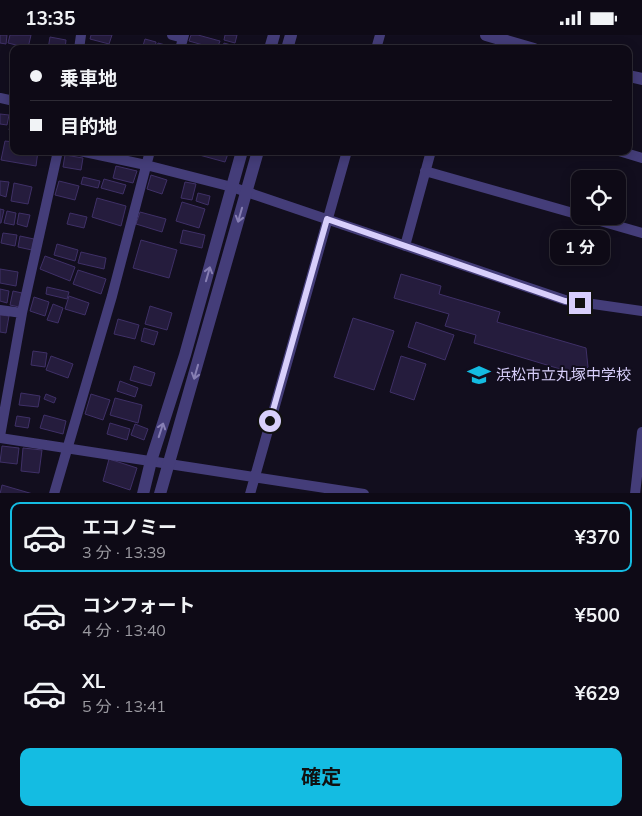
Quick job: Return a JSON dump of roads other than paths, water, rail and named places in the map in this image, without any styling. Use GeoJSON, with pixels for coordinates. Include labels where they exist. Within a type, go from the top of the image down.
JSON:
{"type":"FeatureCollection","features":[{"type":"Feature","properties":{"kind":"street"},"geometry":{"type":"LineString","coordinates":[[172,35],[184,36]]}},
{"type":"Feature","properties":{"kind":"street"},"geometry":{"type":"LineString","coordinates":[[486,35],[506,42]]}},
{"type":"Feature","properties":{"kind":"street"},"geometry":{"type":"LineString","coordinates":[[57,155],[22,313],[0,437],[364,493]]}},
{"type":"Feature","properties":{"kind":"street"},"geometry":{"type":"LineString","coordinates":[[99,155],[232,187],[565,301],[642,311]]}},
{"type":"Feature","properties":{"kind":"street"},"geometry":{"type":"LineString","coordinates":[[54,493],[112,296],[149,155]]}},
{"type":"Feature","properties":{"kind":"street"},"geometry":{"type":"LineString","coordinates":[[143,493],[185,355],[241,155]]}},
{"type":"Feature","properties":{"kind":"street"},"geometry":{"type":"LineString","coordinates":[[160,493],[257,155]]}},
{"type":"Feature","properties":{"kind":"street"},"geometry":{"type":"LineString","coordinates":[[250,493],[346,155]]}},
{"type":"Feature","properties":{"kind":"street"},"geometry":{"type":"LineString","coordinates":[[405,246],[430,155]]}},
{"type":"Feature","properties":{"kind":"street"},"geometry":{"type":"LineString","coordinates":[[426,171],[571,213]]}},
{"type":"Feature","properties":{"kind":"street"},"geometry":{"type":"LineString","coordinates":[[613,225],[642,233]]}},
{"type":"Feature","properties":{"kind":"street"},"geometry":{"type":"LineString","coordinates":[[0,309],[22,313]]}},
{"type":"Feature","properties":{"kind":"street"},"geometry":{"type":"LineString","coordinates":[[635,493],[642,432]]}},
{"type":"Feature","properties":{"kind":"place","name":"浜松市立丸塚中学校"},"geometry":{"type":"Point","coordinates":[479,375]}}]}
